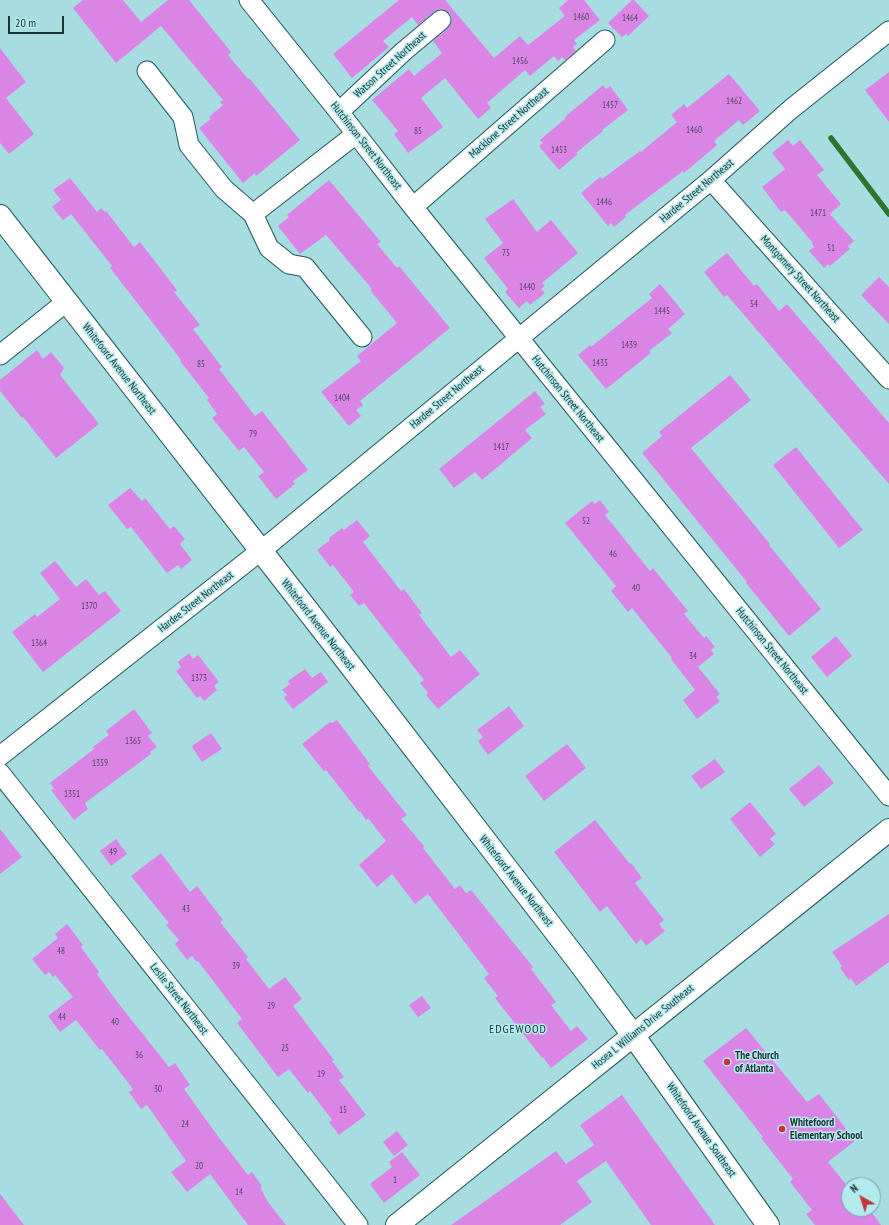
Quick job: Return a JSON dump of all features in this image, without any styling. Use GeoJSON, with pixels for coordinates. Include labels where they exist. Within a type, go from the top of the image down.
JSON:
{"type":"FeatureCollection","features":[{"type":"Feature","properties":{"kind":"street","name":"Hutchinson Street Northeast"},"geometry":{"type":"LineString","coordinates":[[249,0],[518,338],[889,796]]}},
{"type":"Feature","properties":{"kind":"street","name":"Watson Street Northeast"},"geometry":{"type":"LineString","coordinates":[[339,112],[404,51],[441,20]]}},
{"type":"Feature","properties":{"kind":"street","name":"Hardee Street Northeast"},"geometry":{"type":"LineString","coordinates":[[0,756],[261,551],[711,180],[790,109],[889,32]]}},
{"type":"Feature","properties":{"kind":"street","name":"Macklone Street Northeast"},"geometry":{"type":"LineString","coordinates":[[413,207],[605,40]]}},
{"type":"Feature","properties":{"kind":"street"},"geometry":{"type":"LineString","coordinates":[[147,71],[183,117],[189,145],[224,189],[254,214],[269,248],[289,264],[305,267],[362,337]]}},
{"type":"Feature","properties":{"kind":"street"},"geometry":{"type":"LineString","coordinates":[[254,214],[356,134]]}},
{"type":"Feature","properties":{"kind":"street","name":"Montgomery Street Northeast"},"geometry":{"type":"LineString","coordinates":[[711,180],[889,379]]}},
{"type":"Feature","properties":{"kind":"street","name":"Whitefoord Avenue Northeast"},"geometry":{"type":"LineString","coordinates":[[0,216],[340,652],[634,1035]]}},
{"type":"Feature","properties":{"kind":"street"},"geometry":{"type":"LineString","coordinates":[[0,355],[66,302]]}},
{"type":"Feature","properties":{"kind":"street","name":"Leslie Street Northeast"},"geometry":{"type":"LineString","coordinates":[[0,773],[358,1225]]}},
{"type":"Feature","properties":{"kind":"street","name":"Hosea L Williams Drive Southeast"},"geometry":{"type":"LineString","coordinates":[[397,1225],[889,830]]}},
{"type":"Feature","properties":{"kind":"street","name":"Whitefoord Avenue Southeast"},"geometry":{"type":"LineString","coordinates":[[634,1035],[768,1225]]}},
{"type":"Feature","properties":{"kind":"building"},"geometry":{"type":"Polygon","coordinates":[[[83,0],[123,0],[141,22],[168,0],[189,0],[231,52],[228,55],[300,140],[256,176],[255,173],[243,183],[199,128],[211,119],[209,117],[223,105],[220,102],[223,100],[161,26],[116,63],[73,8],[83,0]]]}},
{"type":"Feature","properties":{"kind":"building"},"geometry":{"type":"Polygon","coordinates":[[[399,0],[445,0],[494,58],[520,36],[528,45],[565,16],[559,8],[568,0],[584,0],[600,20],[574,40],[577,44],[573,47],[576,51],[565,60],[562,57],[558,61],[554,56],[530,76],[525,70],[487,103],[491,108],[478,119],[445,78],[421,98],[443,127],[408,153],[394,134],[398,131],[372,100],[409,69],[414,76],[442,53],[433,41],[451,24],[452,18],[450,13],[439,9],[418,25],[412,17],[383,41],[389,47],[352,78],[333,54],[399,0]]]}},
{"type":"Feature","properties":{"kind":"building"},"geometry":{"type":"Polygon","coordinates":[[[632,0],[634,0],[649,16],[628,36],[626,34],[622,37],[608,23],[632,0]]]}},
{"type":"Feature","properties":{"kind":"building"},"geometry":{"type":"Polygon","coordinates":[[[0,48],[26,82],[6,98],[34,134],[9,154],[0,143],[0,48]]]}},
{"type":"Feature","properties":{"kind":"building"},"geometry":{"type":"Polygon","coordinates":[[[889,72],[889,122],[865,90],[889,72]]]}},
{"type":"Feature","properties":{"kind":"building"},"geometry":{"type":"Polygon","coordinates":[[[729,74],[760,111],[743,125],[739,120],[714,141],[717,145],[684,173],[683,171],[625,215],[626,217],[614,227],[611,223],[608,226],[581,193],[600,177],[602,179],[640,151],[641,152],[677,122],[671,115],[684,104],[687,108],[729,74]]]}},
{"type":"Feature","properties":{"kind":"building"},"geometry":{"type":"Polygon","coordinates":[[[603,85],[606,89],[610,86],[628,110],[602,130],[603,131],[576,153],[578,154],[559,170],[539,146],[543,143],[540,140],[603,85]]]}},
{"type":"Feature","properties":{"kind":"building"},"geometry":{"type":"Polygon","coordinates":[[[788,140],[793,146],[800,140],[824,170],[817,175],[841,204],[830,214],[854,241],[848,246],[850,249],[830,266],[828,264],[824,268],[809,251],[814,247],[812,244],[813,243],[785,210],[781,212],[762,187],[785,169],[772,153],[788,140]]]}},
{"type":"Feature","properties":{"kind":"building"},"geometry":{"type":"Polygon","coordinates":[[[70,178],[97,212],[101,208],[105,212],[106,211],[134,247],[140,242],[177,290],[174,292],[200,325],[193,329],[222,367],[219,369],[255,416],[262,411],[308,470],[293,481],[295,484],[276,499],[258,476],[264,472],[244,447],[239,451],[212,418],[217,414],[207,400],[209,398],[110,268],[112,266],[71,214],[63,220],[52,207],[61,200],[53,190],[70,178]]]}},
{"type":"Feature","properties":{"kind":"building"},"geometry":{"type":"Polygon","coordinates":[[[329,180],[381,242],[377,244],[397,268],[399,266],[450,328],[360,401],[363,405],[356,410],[361,416],[349,426],[321,392],[361,361],[357,356],[397,323],[370,290],[372,289],[326,235],[300,254],[278,226],[289,217],[287,215],[329,180]]]}},
{"type":"Feature","properties":{"kind":"building"},"geometry":{"type":"Polygon","coordinates":[[[513,199],[537,232],[551,220],[578,253],[542,283],[545,286],[541,289],[545,293],[530,305],[527,301],[519,308],[505,292],[508,289],[484,258],[503,243],[485,219],[513,199]]]}},
{"type":"Feature","properties":{"kind":"building"},"geometry":{"type":"Polygon","coordinates":[[[727,253],[754,286],[757,284],[779,311],[787,304],[889,423],[889,484],[727,295],[724,297],[704,272],[727,253]]]}},
{"type":"Feature","properties":{"kind":"building"},"geometry":{"type":"Polygon","coordinates":[[[879,277],[889,287],[889,324],[861,295],[879,277]]]}},
{"type":"Feature","properties":{"kind":"building"},"geometry":{"type":"Polygon","coordinates":[[[660,284],[685,314],[668,329],[672,333],[649,351],[651,353],[606,389],[578,355],[590,345],[591,347],[652,298],[649,294],[660,284]]]}},
{"type":"Feature","properties":{"kind":"building"},"geometry":{"type":"Polygon","coordinates":[[[37,350],[43,359],[51,352],[64,368],[60,375],[99,424],[56,458],[0,391],[0,380],[37,350]]]}},
{"type":"Feature","properties":{"kind":"building"},"geometry":{"type":"Polygon","coordinates":[[[730,375],[751,400],[691,448],[821,609],[789,636],[642,453],[662,436],[659,432],[730,375]]]}},
{"type":"Feature","properties":{"kind":"building"},"geometry":{"type":"Polygon","coordinates":[[[535,391],[545,404],[540,407],[546,414],[525,430],[532,438],[482,480],[475,472],[454,488],[439,469],[535,391]]]}},
{"type":"Feature","properties":{"kind":"building"},"geometry":{"type":"Polygon","coordinates":[[[796,447],[863,530],[839,548],[773,465],[796,447]]]}},
{"type":"Feature","properties":{"kind":"building"},"geometry":{"type":"Polygon","coordinates":[[[130,488],[142,501],[145,498],[170,529],[174,526],[185,539],[180,544],[192,560],[181,569],[178,565],[167,573],[131,527],[127,529],[108,505],[130,488]]]}},
{"type":"Feature","properties":{"kind":"building"},"geometry":{"type":"Polygon","coordinates":[[[600,500],[609,512],[605,515],[650,571],[653,568],[688,611],[684,614],[704,638],[706,636],[715,647],[711,650],[714,654],[698,667],[720,694],[716,697],[720,701],[697,719],[683,700],[695,690],[671,659],[672,658],[632,608],[628,612],[611,591],[616,586],[565,523],[592,501],[595,504],[600,500]]]}},
{"type":"Feature","properties":{"kind":"building"},"geometry":{"type":"Polygon","coordinates":[[[357,520],[370,536],[363,542],[401,591],[404,589],[422,613],[419,615],[451,657],[460,650],[480,674],[438,709],[426,695],[428,693],[420,683],[424,680],[364,603],[359,606],[350,595],[354,592],[333,565],[330,567],[317,550],[342,528],[344,530],[357,520]]]}},
{"type":"Feature","properties":{"kind":"building"},"geometry":{"type":"Polygon","coordinates":[[[55,561],[76,587],[86,579],[99,595],[105,591],[121,611],[43,672],[12,632],[35,614],[37,617],[60,599],[40,573],[55,561]]]}},
{"type":"Feature","properties":{"kind":"building"},"geometry":{"type":"Polygon","coordinates":[[[836,636],[852,656],[827,677],[811,657],[836,636]]]}},
{"type":"Feature","properties":{"kind":"building"},"geometry":{"type":"Polygon","coordinates":[[[189,653],[193,659],[198,655],[219,682],[214,686],[217,690],[204,701],[200,696],[197,698],[176,671],[181,667],[178,662],[189,653]]]}},
{"type":"Feature","properties":{"kind":"building"},"geometry":{"type":"Polygon","coordinates":[[[305,669],[312,678],[321,672],[328,682],[293,709],[284,698],[287,695],[282,690],[290,684],[288,681],[305,669]]]}},
{"type":"Feature","properties":{"kind":"building"},"geometry":{"type":"Polygon","coordinates":[[[509,706],[524,726],[488,755],[478,741],[483,737],[477,730],[509,706]]]}},
{"type":"Feature","properties":{"kind":"building"},"geometry":{"type":"Polygon","coordinates":[[[134,709],[152,733],[148,736],[157,747],[150,752],[151,754],[85,803],[88,809],[74,820],[51,790],[54,789],[50,783],[94,749],[93,747],[109,735],[106,731],[134,709]]]}},
{"type":"Feature","properties":{"kind":"building"},"geometry":{"type":"Polygon","coordinates":[[[337,720],[370,764],[368,766],[407,815],[401,819],[424,846],[423,848],[455,889],[460,885],[466,893],[471,890],[533,967],[531,969],[556,1002],[551,1005],[571,1031],[577,1026],[588,1039],[551,1068],[495,998],[498,996],[484,978],[489,974],[428,894],[415,904],[392,874],[377,887],[359,865],[386,841],[368,818],[366,820],[326,770],[324,771],[302,744],[330,722],[332,723],[337,720]]]}},
{"type":"Feature","properties":{"kind":"building"},"geometry":{"type":"Polygon","coordinates":[[[211,733],[222,749],[202,762],[192,747],[211,733]]]}},
{"type":"Feature","properties":{"kind":"building"},"geometry":{"type":"Polygon","coordinates":[[[567,744],[586,768],[544,801],[525,776],[567,744]]]}},
{"type":"Feature","properties":{"kind":"building"},"geometry":{"type":"Polygon","coordinates":[[[715,759],[725,772],[701,789],[691,776],[715,759]]]}},
{"type":"Feature","properties":{"kind":"building"},"geometry":{"type":"Polygon","coordinates":[[[819,765],[834,783],[804,807],[789,789],[819,765]]]}},
{"type":"Feature","properties":{"kind":"building"},"geometry":{"type":"Polygon","coordinates":[[[750,802],[776,834],[770,839],[775,844],[760,857],[730,819],[750,802]]]}},
{"type":"Feature","properties":{"kind":"building"},"geometry":{"type":"Polygon","coordinates":[[[595,820],[642,878],[635,883],[664,920],[659,924],[665,931],[646,946],[641,939],[636,944],[607,906],[600,912],[554,852],[595,820]]]}},
{"type":"Feature","properties":{"kind":"building"},"geometry":{"type":"Polygon","coordinates":[[[0,829],[22,857],[0,874],[0,829]]]}},
{"type":"Feature","properties":{"kind":"building"},"geometry":{"type":"Polygon","coordinates":[[[116,839],[127,854],[111,866],[100,851],[116,839]]]}},
{"type":"Feature","properties":{"kind":"building"},"geometry":{"type":"Polygon","coordinates":[[[161,853],[190,892],[197,886],[223,920],[220,922],[248,957],[246,959],[269,989],[285,977],[302,999],[293,1006],[334,1060],[332,1061],[344,1077],[339,1080],[366,1115],[339,1135],[329,1122],[332,1120],[310,1091],[308,1093],[289,1069],[278,1077],[237,1023],[242,1019],[198,961],[197,962],[192,956],[187,960],[175,944],[179,940],[166,925],[169,923],[131,876],[161,853]]]}},
{"type":"Feature","properties":{"kind":"building"},"geometry":{"type":"Polygon","coordinates":[[[889,914],[889,962],[856,986],[851,978],[849,980],[840,968],[842,966],[832,952],[889,914]]]}},
{"type":"Feature","properties":{"kind":"building"},"geometry":{"type":"Polygon","coordinates":[[[67,924],[83,945],[81,947],[99,972],[97,974],[115,999],[169,1067],[175,1063],[190,1085],[184,1089],[248,1175],[252,1172],[262,1186],[260,1187],[268,1202],[286,1225],[248,1225],[210,1174],[187,1192],[171,1172],[186,1161],[147,1105],[141,1109],[129,1092],[133,1089],[102,1049],[100,1050],[76,1020],[60,1032],[48,1016],[73,997],[55,975],[53,977],[49,972],[45,975],[32,959],[58,938],[55,934],[67,924]]]}},
{"type":"Feature","properties":{"kind":"building"},"geometry":{"type":"Polygon","coordinates":[[[422,996],[431,1008],[418,1017],[409,1005],[422,996]]]}},
{"type":"Feature","properties":{"kind":"building"},"geometry":{"type":"Polygon","coordinates":[[[746,1028],[807,1102],[819,1094],[855,1141],[828,1162],[841,1178],[841,1217],[875,1217],[881,1225],[815,1225],[806,1214],[812,1210],[790,1182],[793,1179],[761,1138],[763,1137],[703,1061],[746,1028]]]}},
{"type":"Feature","properties":{"kind":"building"},"geometry":{"type":"Polygon","coordinates":[[[622,1095],[715,1225],[651,1225],[606,1161],[577,1181],[592,1202],[560,1225],[451,1225],[556,1151],[566,1164],[594,1145],[580,1125],[622,1095]]]}},
{"type":"Feature","properties":{"kind":"building"},"geometry":{"type":"Polygon","coordinates":[[[397,1131],[408,1145],[394,1156],[383,1142],[397,1131]]]}},
{"type":"Feature","properties":{"kind":"building"},"geometry":{"type":"Polygon","coordinates":[[[402,1152],[420,1175],[384,1203],[370,1184],[392,1167],[389,1162],[402,1152]]]}},
{"type":"Feature","properties":{"kind":"building"},"geometry":{"type":"Polygon","coordinates":[[[0,1194],[24,1225],[0,1225],[0,1194]]]}},
{"type":"Feature","properties":{"kind":"waterway"},"geometry":{"type":"LineString","coordinates":[[831,138],[889,214]]}},
{"type":"Feature","properties":{"kind":"place","name":"The Church of Atlanta"},"geometry":{"type":"Point","coordinates":[727,1062]}},
{"type":"Feature","properties":{"kind":"place","name":"Whitefoord Elementary School"},"geometry":{"type":"Point","coordinates":[782,1129]}},
{"type":"Feature","properties":{"kind":"district","name":"EDGEWOOD"},"geometry":{"type":"Point","coordinates":[518,1030]}}]}
